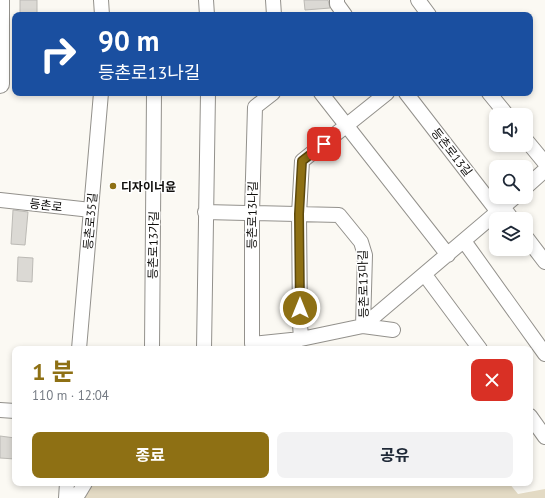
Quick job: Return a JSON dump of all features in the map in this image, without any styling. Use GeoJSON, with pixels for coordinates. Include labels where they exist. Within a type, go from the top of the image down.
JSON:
{"type":"FeatureCollection","features":[{"type":"Feature","properties":{"kind":"main road"},"geometry":{"type":"LineString","coordinates":[[0,0],[0,84]]}},
{"type":"Feature","properties":{"kind":"street"},"geometry":{"type":"LineString","coordinates":[[101,0],[102,12]]}},
{"type":"Feature","properties":{"kind":"street"},"geometry":{"type":"LineString","coordinates":[[206,0],[207,12]]}},
{"type":"Feature","properties":{"kind":"street"},"geometry":{"type":"LineString","coordinates":[[273,0],[274,12]]}},
{"type":"Feature","properties":{"kind":"street"},"geometry":{"type":"LineString","coordinates":[[337,0],[337,4],[343,12]]}},
{"type":"Feature","properties":{"kind":"street"},"geometry":{"type":"LineString","coordinates":[[418,0],[427,12]]}},
{"type":"Feature","properties":{"kind":"street","name":"등촌로35길"},"geometry":{"type":"LineString","coordinates":[[79,346],[101,96]]}},
{"type":"Feature","properties":{"kind":"street","name":"등촌로13가길"},"geometry":{"type":"LineString","coordinates":[[152,346],[154,96]]}},
{"type":"Feature","properties":{"kind":"street"},"geometry":{"type":"LineString","coordinates":[[204,346],[208,96]]}},
{"type":"Feature","properties":{"kind":"street","name":"등촌로13나길"},"geometry":{"type":"LineString","coordinates":[[252,344],[252,213],[255,107],[269,96]]}},
{"type":"Feature","properties":{"kind":"street"},"geometry":{"type":"LineString","coordinates":[[323,96],[448,255]]}},
{"type":"Feature","properties":{"kind":"street"},"geometry":{"type":"LineString","coordinates":[[302,339],[300,324],[299,214],[302,161],[383,96]]}},
{"type":"Feature","properties":{"kind":"street","name":"등촌로13길"},"geometry":{"type":"LineString","coordinates":[[408,96],[500,209]]}},
{"type":"Feature","properties":{"kind":"street"},"geometry":{"type":"LineString","coordinates":[[491,96],[501,108]]}},
{"type":"Feature","properties":{"kind":"street"},"geometry":{"type":"LineString","coordinates":[[533,149],[545,164]]}},
{"type":"Feature","properties":{"kind":"street"},"geometry":{"type":"LineString","coordinates":[[533,181],[545,170]]}},
{"type":"Feature","properties":{"kind":"street","name":"등촌로"},"geometry":{"type":"LineString","coordinates":[[0,200],[91,210]]}},
{"type":"Feature","properties":{"kind":"street","name":"등촌로13마길"},"geometry":{"type":"LineString","coordinates":[[363,326],[425,275],[506,204]]}},
{"type":"Feature","properties":{"kind":"street"},"geometry":{"type":"LineString","coordinates":[[500,209],[504,212]]}},
{"type":"Feature","properties":{"kind":"street","name":"등촌로13마길"},"geometry":{"type":"LineString","coordinates":[[205,212],[339,215],[362,242],[365,255],[363,326]]}},
{"type":"Feature","properties":{"kind":"street"},"geometry":{"type":"LineString","coordinates":[[464,241],[545,354]]}},
{"type":"Feature","properties":{"kind":"street"},"geometry":{"type":"LineString","coordinates":[[533,246],[545,262]]}},
{"type":"Feature","properties":{"kind":"street"},"geometry":{"type":"LineString","coordinates":[[425,275],[478,346]]}},
{"type":"Feature","properties":{"kind":"street","name":"등촌로13마길"},"geometry":{"type":"LineString","coordinates":[[252,344],[302,339],[363,326],[393,330]]}},
{"type":"Feature","properties":{"kind":"street"},"geometry":{"type":"LineString","coordinates":[[0,410],[12,412]]}},
{"type":"Feature","properties":{"kind":"street"},"geometry":{"type":"LineString","coordinates":[[533,420],[545,437]]}},
{"type":"Feature","properties":{"kind":"street"},"geometry":{"type":"LineString","coordinates":[[66,498],[67,486]]}},
{"type":"Feature","properties":{"kind":"street"},"geometry":{"type":"LineString","coordinates":[[70,498],[78,493],[83,486]]}},
{"type":"Feature","properties":{"kind":"shaded area"},"geometry":{"type":"Polygon","coordinates":[[[77,486],[511,486],[518,494],[545,489],[545,498],[76,498],[77,486]]]}},
{"type":"Feature","properties":{"kind":"building"},"geometry":{"type":"Polygon","coordinates":[[[20,0],[37,0],[37,12],[20,12],[20,0]]]}},
{"type":"Feature","properties":{"kind":"building"},"geometry":{"type":"Polygon","coordinates":[[[304,0],[328,0],[330,8],[305,10],[304,0]]]}},
{"type":"Feature","properties":{"kind":"building"},"geometry":{"type":"Polygon","coordinates":[[[13,210],[28,212],[25,245],[11,244],[13,210]]]}},
{"type":"Feature","properties":{"kind":"building"},"geometry":{"type":"Polygon","coordinates":[[[18,257],[33,258],[32,282],[17,281],[18,257]]]}},
{"type":"Feature","properties":{"kind":"building"},"geometry":{"type":"Polygon","coordinates":[[[0,436],[12,438],[12,459],[0,458],[0,436]]]}},
{"type":"Feature","properties":{"kind":"place","name":"디자이너윤"},"geometry":{"type":"Point","coordinates":[113,186]}},
{"type":"Feature","properties":{"kind":"route"},"geometry":{"type":"LineString","coordinates":[[300,308],[299,214],[302,161],[324,144]]}}]}
